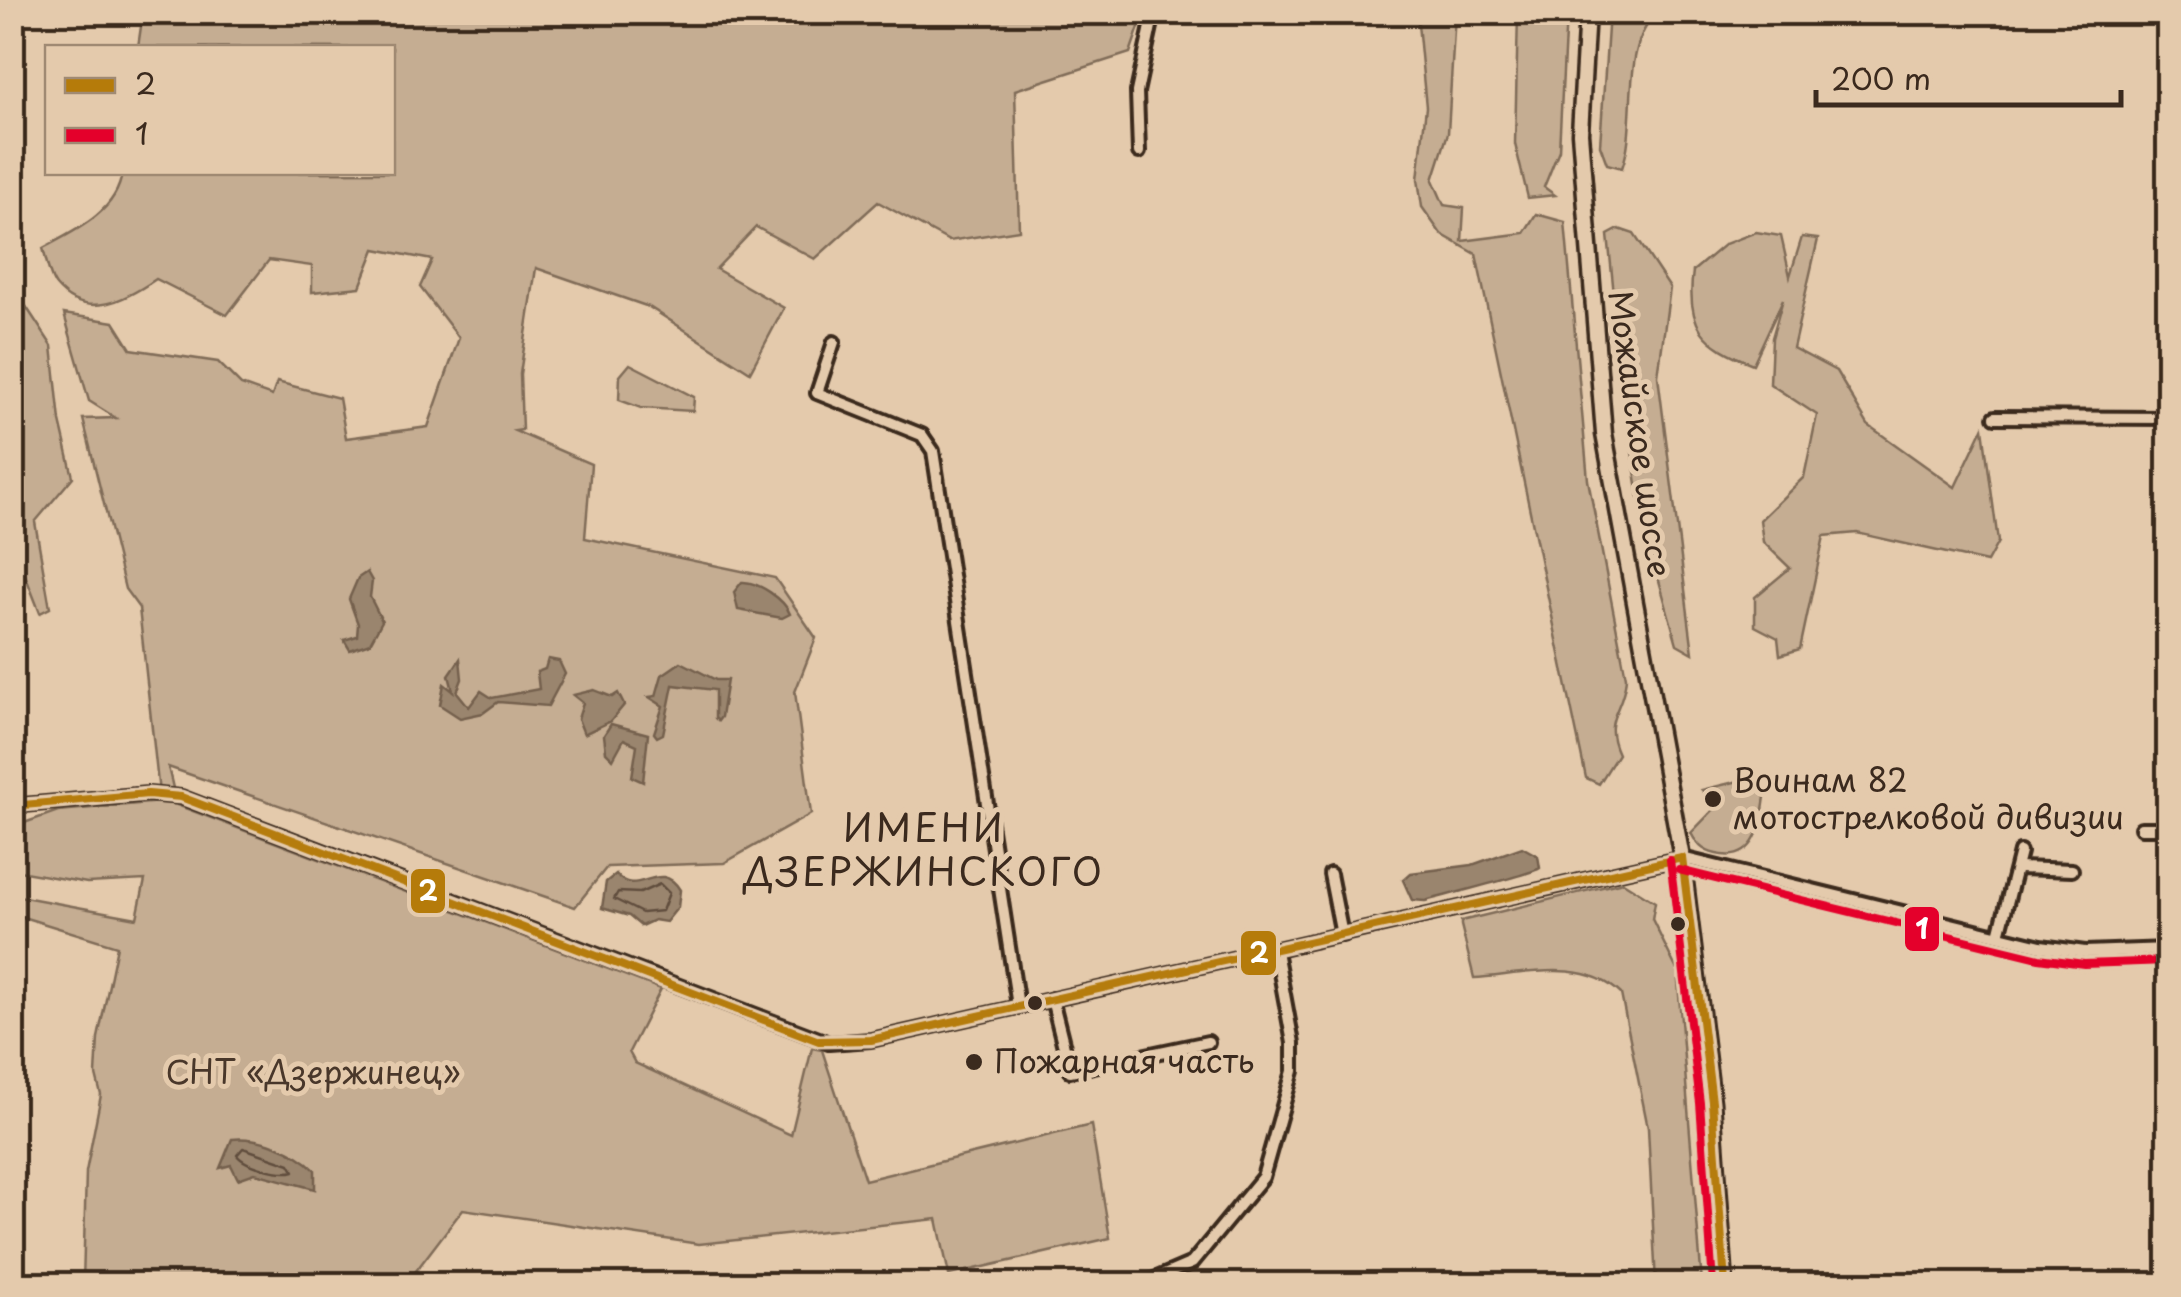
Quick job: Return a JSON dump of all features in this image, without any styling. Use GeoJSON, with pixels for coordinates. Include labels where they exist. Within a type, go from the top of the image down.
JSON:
{"type":"FeatureCollection","features":[{"type":"Feature","properties":{"kind":"main road","name":"Можайское шоссе"},"geometry":{"type":"LineString","coordinates":[[1587,12],[1580,133],[1604,434],[1682,858],[1712,1102],[1725,1284]]}},
{"type":"Feature","properties":{"kind":"street"},"geometry":{"type":"LineString","coordinates":[[1139,152],[1137,92],[1153,17],[1158,12]]}},
{"type":"Feature","properties":{"kind":"street"},"geometry":{"type":"LineString","coordinates":[[834,342],[817,393],[922,435],[933,450],[1018,1006]]}},
{"type":"Feature","properties":{"kind":"street"},"geometry":{"type":"LineString","coordinates":[[1995,416],[2168,418]]}},
{"type":"Feature","properties":{"kind":"street"},"geometry":{"type":"LineString","coordinates":[[12,806],[148,794],[182,798],[829,1043],[864,1041],[1682,858],[2085,952],[2168,949]]}},
{"type":"Feature","properties":{"kind":"street"},"geometry":{"type":"LineString","coordinates":[[2141,828],[2168,828]]}},
{"type":"Feature","properties":{"kind":"street"},"geometry":{"type":"LineString","coordinates":[[1999,935],[2020,852]]}},
{"type":"Feature","properties":{"kind":"street"},"geometry":{"type":"LineString","coordinates":[[2018,868],[2072,870]]}},
{"type":"Feature","properties":{"kind":"street"},"geometry":{"type":"LineString","coordinates":[[1330,874],[1342,935]]}},
{"type":"Feature","properties":{"kind":"street"},"geometry":{"type":"LineString","coordinates":[[1143,1284],[1192,1263],[1263,1176],[1294,1071],[1293,1043],[1276,950]]}},
{"type":"Feature","properties":{"kind":"street"},"geometry":{"type":"LineString","coordinates":[[1052,999],[1070,1071],[1208,1042]]}},
{"type":"Feature","properties":{"kind":"green space","name":"СНТ «Дзержинец»"},"geometry":{"type":"Polygon","coordinates":[[[143,13],[1144,13],[1130,53],[1015,90],[1019,230],[949,241],[878,202],[815,259],[756,227],[716,269],[784,308],[750,372],[649,307],[536,268],[520,374],[522,430],[515,431],[591,464],[585,538],[775,578],[816,638],[795,692],[811,814],[724,863],[607,867],[575,907],[168,767],[177,805],[661,989],[629,1052],[635,1063],[791,1135],[812,1048],[822,1050],[865,1180],[1091,1125],[1110,1238],[949,1275],[937,1219],[699,1244],[463,1209],[406,1284],[83,1284],[86,1172],[101,1095],[96,1075],[98,1038],[117,946],[13,914],[13,895],[137,918],[145,880],[87,883],[13,870],[13,827],[58,811],[160,802],[139,608],[125,589],[83,419],[116,418],[89,401],[64,314],[114,322],[131,349],[218,362],[241,385],[272,396],[277,382],[339,398],[346,438],[428,427],[459,338],[420,287],[432,260],[375,249],[360,287],[312,292],[312,266],[269,260],[227,315],[156,279],[106,304],[80,303],[68,297],[56,286],[43,248],[93,219],[112,199],[121,175],[395,175],[395,45],[138,45],[143,13]]]}},
{"type":"Feature","properties":{"kind":"green space"},"geometry":{"type":"Polygon","coordinates":[[[1417,13],[1455,13],[1448,133],[1433,180],[1444,205],[1464,208],[1462,241],[1524,233],[1536,214],[1565,222],[1588,480],[1626,677],[1612,731],[1618,754],[1599,784],[1586,778],[1476,254],[1441,234],[1422,207],[1418,179],[1426,107],[1417,13]]]}},
{"type":"Feature","properties":{"kind":"green space"},"geometry":{"type":"Polygon","coordinates":[[[1518,13],[1566,13],[1559,150],[1544,187],[1555,195],[1528,198],[1515,144],[1518,13]]]}},
{"type":"Feature","properties":{"kind":"green space"},"geometry":{"type":"Polygon","coordinates":[[[1609,13],[1657,13],[1638,46],[1622,168],[1607,164],[1600,145],[1609,13]]]}},
{"type":"Feature","properties":{"kind":"green space"},"geometry":{"type":"Polygon","coordinates":[[[1619,229],[1634,234],[1670,288],[1658,376],[1693,653],[1677,644],[1643,524],[1625,404],[1608,235],[1619,229]]]}},
{"type":"Feature","properties":{"kind":"green space"},"geometry":{"type":"Polygon","coordinates":[[[1756,232],[1781,236],[1790,276],[1802,237],[1818,239],[1793,348],[1836,371],[1868,425],[1955,487],[1983,428],[1998,542],[1987,562],[1857,533],[1824,536],[1800,649],[1780,655],[1778,638],[1755,626],[1755,597],[1790,568],[1763,542],[1760,520],[1804,477],[1817,415],[1770,384],[1772,338],[1783,299],[1753,364],[1710,341],[1696,320],[1691,290],[1693,271],[1725,244],[1756,232]]]}},
{"type":"Feature","properties":{"kind":"green space"},"geometry":{"type":"Polygon","coordinates":[[[12,285],[52,346],[60,421],[73,477],[35,522],[50,608],[40,613],[13,544],[12,285]]]}},
{"type":"Feature","properties":{"kind":"green space"},"geometry":{"type":"Polygon","coordinates":[[[630,364],[694,397],[693,411],[641,408],[619,400],[620,376],[630,364]]]}},
{"type":"Feature","properties":{"kind":"green space"},"geometry":{"type":"Polygon","coordinates":[[[1768,777],[1762,816],[1746,850],[1722,855],[1703,848],[1691,833],[1716,807],[1720,791],[1706,794],[1702,790],[1768,777]]]}},
{"type":"Feature","properties":{"kind":"green space"},"geometry":{"type":"Polygon","coordinates":[[[1623,882],[1655,902],[1652,919],[1677,970],[1702,1284],[1656,1284],[1648,1128],[1621,994],[1589,975],[1571,972],[1474,978],[1461,925],[1461,921],[1623,882]]]}},
{"type":"Feature","properties":{"kind":"water"},"geometry":{"type":"Polygon","coordinates":[[[367,572],[372,581],[370,597],[382,621],[370,643],[350,650],[344,640],[357,636],[358,624],[349,599],[358,578],[367,572]]]}},
{"type":"Feature","properties":{"kind":"water"},"geometry":{"type":"Polygon","coordinates":[[[742,582],[770,592],[790,614],[782,618],[738,610],[734,592],[742,582]]]}},
{"type":"Feature","properties":{"kind":"water"},"geometry":{"type":"Polygon","coordinates":[[[460,659],[462,679],[457,692],[469,707],[481,691],[492,698],[539,689],[537,672],[545,669],[548,659],[559,661],[565,674],[548,706],[498,702],[483,713],[460,718],[440,705],[444,684],[453,691],[449,675],[460,659]]]}},
{"type":"Feature","properties":{"kind":"water"},"geometry":{"type":"Polygon","coordinates":[[[681,662],[716,680],[727,680],[721,717],[718,721],[715,718],[715,690],[673,685],[663,734],[657,737],[654,733],[663,706],[649,697],[656,696],[662,675],[681,662]]]}},
{"type":"Feature","properties":{"kind":"water"},"geometry":{"type":"Polygon","coordinates":[[[594,690],[612,697],[618,693],[624,705],[611,721],[584,734],[578,719],[583,703],[573,695],[594,690]]]}},
{"type":"Feature","properties":{"kind":"water"},"geometry":{"type":"Polygon","coordinates":[[[611,724],[648,734],[643,782],[632,777],[637,745],[624,739],[613,759],[606,752],[604,735],[611,724]]]}},
{"type":"Feature","properties":{"kind":"water"},"geometry":{"type":"Polygon","coordinates":[[[1522,847],[1538,856],[1540,868],[1425,901],[1412,900],[1403,880],[1411,873],[1472,865],[1522,847]]]}},
{"type":"Feature","properties":{"kind":"water"},"geometry":{"type":"Polygon","coordinates":[[[616,874],[632,883],[656,877],[672,881],[680,890],[678,907],[666,922],[654,920],[641,926],[629,916],[602,908],[606,882],[616,874]]]}},
{"type":"Feature","properties":{"kind":"water"},"geometry":{"type":"Polygon","coordinates":[[[232,1139],[265,1142],[298,1156],[315,1170],[315,1189],[255,1173],[238,1179],[231,1165],[220,1168],[232,1139]]]}},
{"type":"Feature","properties":{"kind":"transit line","name":"2"},"geometry":{"type":"LineString","coordinates":[[12,806],[148,794],[181,797],[819,1041],[871,1040],[1682,858]]}},
{"type":"Feature","properties":{"kind":"transit line","name":"2"},"geometry":{"type":"LineString","coordinates":[[1682,858],[1712,1102],[1725,1284]]}},
{"type":"Feature","properties":{"kind":"transit line","name":"1"},"geometry":{"type":"LineString","coordinates":[[1670,860],[1700,1103],[1713,1284]]}},
{"type":"Feature","properties":{"kind":"transit line","name":"1"},"geometry":{"type":"LineString","coordinates":[[1679,870],[2039,958],[2084,964],[2168,961]]}},
{"type":"Feature","properties":{"kind":"place","name":"Воинам 82 мотострелковой дивизии"},"geometry":{"type":"Point","coordinates":[1713,799]}},
{"type":"Feature","properties":{"kind":"place","name":"Пожарная часть"},"geometry":{"type":"Point","coordinates":[974,1062]}},
{"type":"Feature","properties":{"kind":"district","name":"ИМЕНИ ДЗЕРЖИНСКОГО"},"geometry":{"type":"Point","coordinates":[924,851]}}]}
